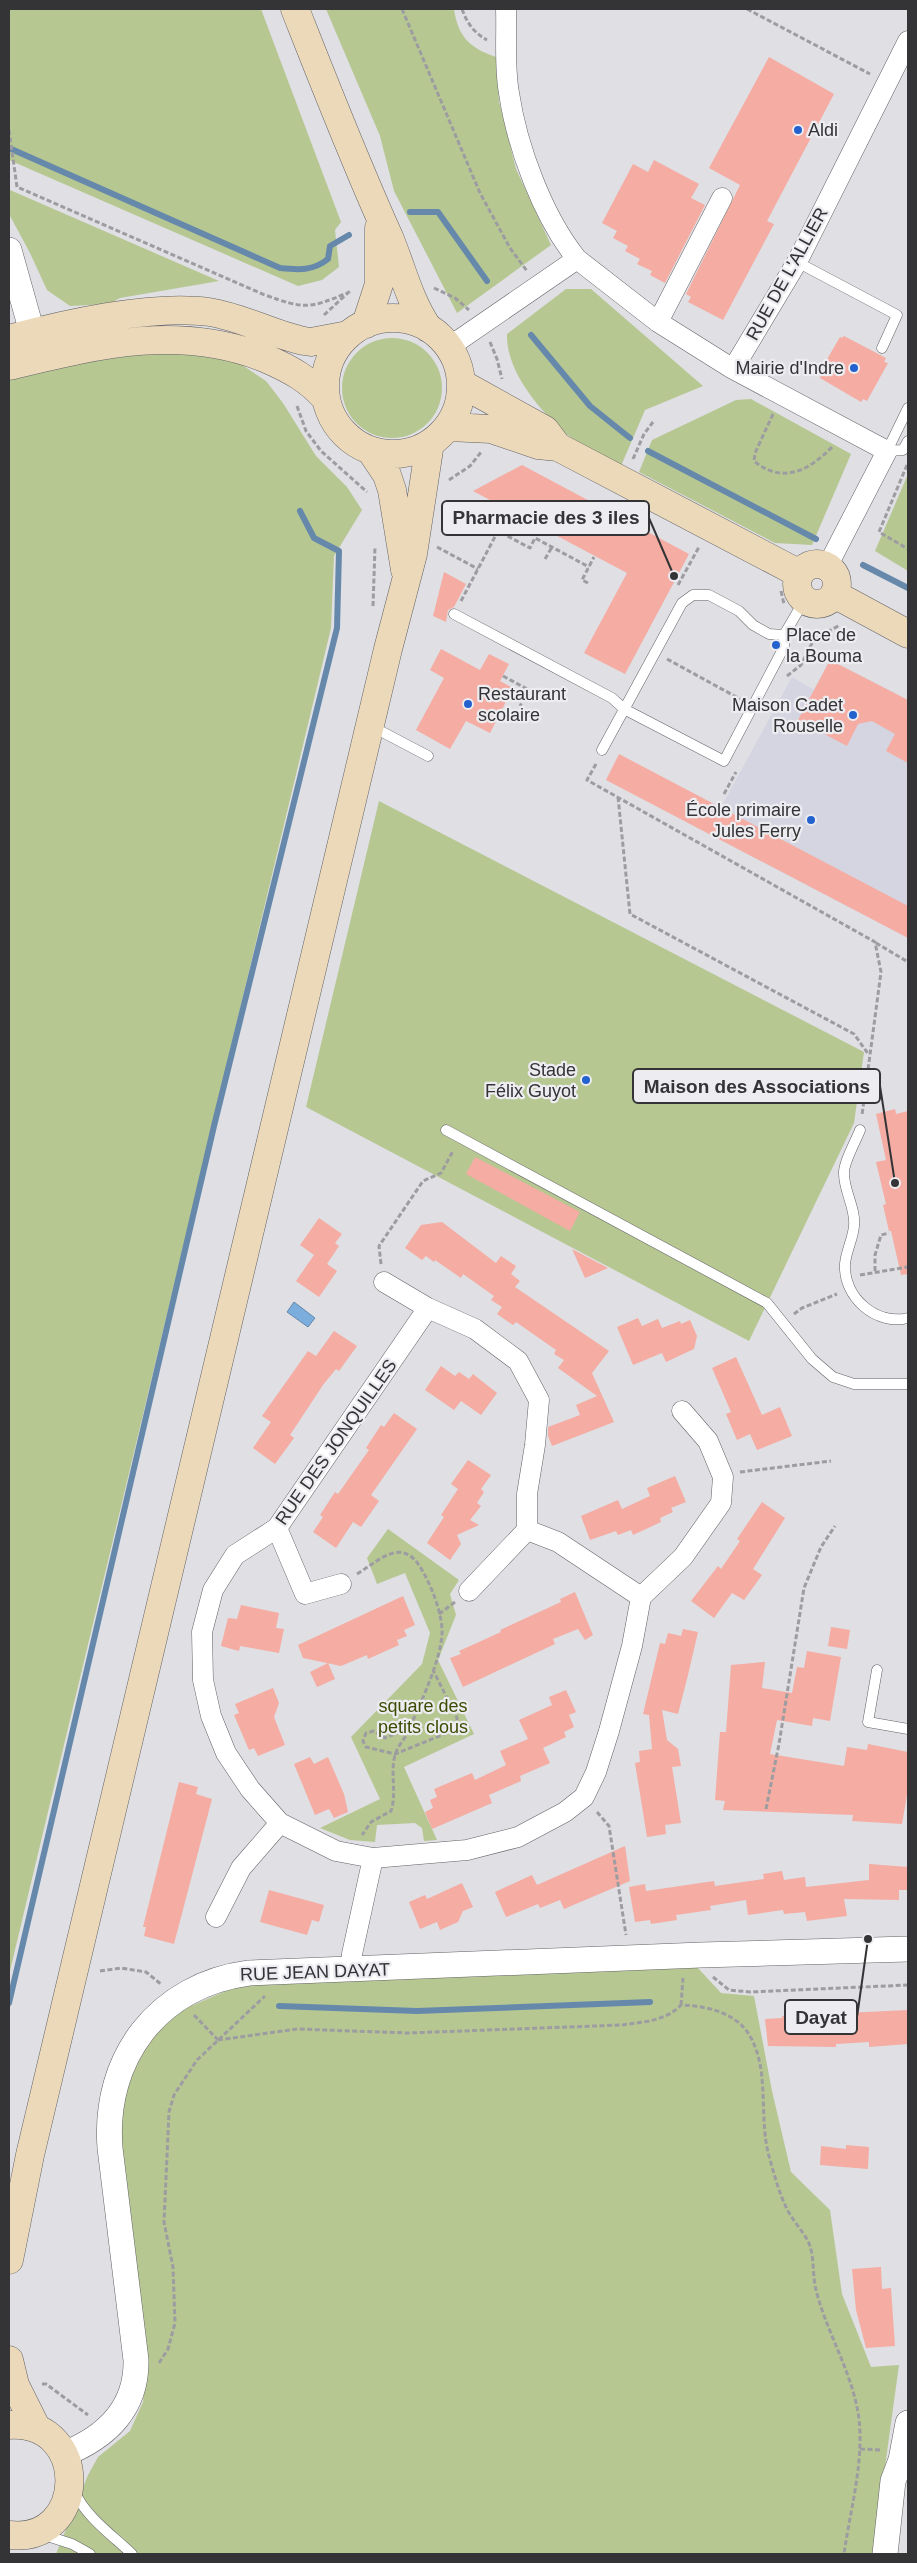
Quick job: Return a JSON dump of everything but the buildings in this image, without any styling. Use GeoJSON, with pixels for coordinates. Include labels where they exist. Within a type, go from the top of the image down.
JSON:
{"type":"FeatureCollection","features":[{"type":"Feature","properties":{"kind":"main road"},"geometry":{"type":"LineString","coordinates":[[9,2260],[30,2155],[370,725],[419,527],[422,487],[439,435],[460,402],[462,384],[456,360],[449,347],[428,328],[410,296],[400,265],[377,214],[294,9]]}},
{"type":"Feature","properties":{"kind":"main road"},"geometry":{"type":"LineString","coordinates":[[377,214],[380,245],[378,284],[357,329],[335,351],[326,371],[326,399],[330,413],[342,431],[358,445],[371,451],[399,454],[413,452],[439,435],[491,429],[538,445],[558,447]]}},
{"type":"Feature","properties":{"kind":"main road"},"geometry":{"type":"LineString","coordinates":[[20,335],[120,316],[179,310],[209,312],[246,320],[311,342],[387,318],[401,319],[428,328]]}},
{"type":"Feature","properties":{"kind":"main road"},"geometry":{"type":"LineString","coordinates":[[9,350],[24,341],[20,335]]}},
{"type":"Feature","properties":{"kind":"main road"},"geometry":{"type":"LineString","coordinates":[[20,335],[69,352]]}},
{"type":"Feature","properties":{"kind":"main road"},"geometry":{"type":"LineString","coordinates":[[9,366],[69,352],[156,340],[211,342],[241,348],[288,368],[316,387],[326,399]]}},
{"type":"Feature","properties":{"kind":"main road"},"geometry":{"type":"LineString","coordinates":[[462,384],[545,430],[558,447],[802,587],[819,604],[828,601],[834,594],[837,584],[834,574],[827,567],[812,565],[802,587]]}},
{"type":"Feature","properties":{"kind":"main road"},"geometry":{"type":"LineString","coordinates":[[371,451],[387,475],[392,490],[406,576]]}},
{"type":"Feature","properties":{"kind":"main road"},"geometry":{"type":"LineString","coordinates":[[834,594],[908,634]]}},
{"type":"Feature","properties":{"kind":"main road"},"geometry":{"type":"LineString","coordinates":[[12,2372],[37,2429]]}},
{"type":"Feature","properties":{"kind":"main road"},"geometry":{"type":"LineString","coordinates":[[9,2425],[22,2425],[37,2429],[52,2438],[64,2454],[70,2471],[70,2483],[62,2510],[48,2525],[16,2535]]}},
{"type":"Feature","properties":{"kind":"street"},"geometry":{"type":"LineString","coordinates":[[506,9],[508,92],[517,134],[531,178],[567,247],[577,259],[658,322],[734,369],[887,451],[827,567]]}},
{"type":"Feature","properties":{"kind":"street","name":"RUE DE L'ALLIER"},"geometry":{"type":"LineString","coordinates":[[734,369],[797,262],[908,41]]}},
{"type":"Feature","properties":{"kind":"street"},"geometry":{"type":"LineString","coordinates":[[658,322],[722,198]]}},
{"type":"Feature","properties":{"kind":"street"},"geometry":{"type":"LineString","coordinates":[[9,250],[20,335]]}},
{"type":"Feature","properties":{"kind":"street"},"geometry":{"type":"LineString","coordinates":[[449,347],[577,259]]}},
{"type":"Feature","properties":{"kind":"street"},"geometry":{"type":"LineString","coordinates":[[384,1282],[428,1308],[475,1329],[518,1362],[539,1400],[535,1445],[527,1494],[527,1530],[468,1591]]}},
{"type":"Feature","properties":{"kind":"street","name":"RUE DES JONQUILLES"},"geometry":{"type":"LineString","coordinates":[[428,1308],[277,1528],[235,1555],[213,1590],[202,1632],[203,1680],[211,1716],[226,1754],[250,1789],[280,1823],[336,1851],[365,1857],[467,1850],[518,1837],[565,1812],[584,1797]]}},
{"type":"Feature","properties":{"kind":"street"},"geometry":{"type":"LineString","coordinates":[[584,1797],[596,1772],[610,1731],[632,1646],[641,1597],[684,1557],[720,1504],[723,1477],[708,1441],[682,1410]]}},
{"type":"Feature","properties":{"kind":"street"},"geometry":{"type":"LineString","coordinates":[[277,1528],[305,1594],[340,1584]]}},
{"type":"Feature","properties":{"kind":"street"},"geometry":{"type":"LineString","coordinates":[[527,1530],[558,1542],[641,1597]]}},
{"type":"Feature","properties":{"kind":"street"},"geometry":{"type":"LineString","coordinates":[[216,1917],[241,1868],[280,1823]]}},
{"type":"Feature","properties":{"kind":"street"},"geometry":{"type":"LineString","coordinates":[[351,1970],[365,1857]]}},
{"type":"Feature","properties":{"kind":"street","name":"RUE JEAN DAYAT"},"geometry":{"type":"LineString","coordinates":[[64,2454],[88,2442],[119,2417],[127,2406],[136,2375],[109,2125],[116,2079],[131,2048],[161,2012],[190,1992],[216,1980],[249,1973],[701,1955],[908,1949]]}},
{"type":"Feature","properties":{"kind":"street"},"geometry":{"type":"LineString","coordinates":[[885,2554],[893,2482],[901,2460],[908,2427]]}},
{"type":"Feature","properties":{"kind":"lane"},"geometry":{"type":"LineString","coordinates":[[797,262],[897,315],[882,348]]}},
{"type":"Feature","properties":{"kind":"lane"},"geometry":{"type":"LineString","coordinates":[[908,408],[887,451],[903,450],[908,441]]}},
{"type":"Feature","properties":{"kind":"lane"},"geometry":{"type":"LineString","coordinates":[[454,614],[612,698],[624,709],[724,761],[784,646],[784,635],[802,587]]}},
{"type":"Feature","properties":{"kind":"lane"},"geometry":{"type":"LineString","coordinates":[[602,750],[682,603],[693,595],[709,595],[739,611],[753,625],[769,634],[784,635]]}},
{"type":"Feature","properties":{"kind":"lane"},"geometry":{"type":"LineString","coordinates":[[370,725],[428,756]]}},
{"type":"Feature","properties":{"kind":"lane"},"geometry":{"type":"LineString","coordinates":[[446,1130],[767,1303],[812,1359],[833,1377],[854,1384],[908,1384]]}},
{"type":"Feature","properties":{"kind":"lane"},"geometry":{"type":"LineString","coordinates":[[860,1130],[843,1172],[854,1225],[845,1264],[848,1283],[863,1307],[882,1317],[899,1320],[908,1318]]}},
{"type":"Feature","properties":{"kind":"lane"},"geometry":{"type":"LineString","coordinates":[[877,1670],[868,1722],[908,1729]]}},
{"type":"Feature","properties":{"kind":"lane"},"geometry":{"type":"LineString","coordinates":[[70,2483],[80,2503],[132,2554]]}},
{"type":"Feature","properties":{"kind":"lane"},"geometry":{"type":"LineString","coordinates":[[16,2535],[72,2544],[90,2554]]}},
{"type":"Feature","properties":{"kind":"path"},"geometry":{"type":"LineString","coordinates":[[402,9],[480,193],[510,248],[538,285]]}},
{"type":"Feature","properties":{"kind":"path"},"geometry":{"type":"LineString","coordinates":[[462,9],[468,24],[478,36],[492,43],[507,45]]}},
{"type":"Feature","properties":{"kind":"path"},"geometry":{"type":"LineString","coordinates":[[747,9],[888,83]]}},
{"type":"Feature","properties":{"kind":"path"},"geometry":{"type":"LineString","coordinates":[[9,130],[17,187],[272,297],[300,306],[319,304],[350,292]]}},
{"type":"Feature","properties":{"kind":"path"},"geometry":{"type":"LineString","coordinates":[[783,396],[755,453],[754,461],[766,471],[783,474],[799,471],[814,464],[846,430]]}},
{"type":"Feature","properties":{"kind":"path"},"geometry":{"type":"LineString","coordinates":[[908,462],[879,532],[908,549]]}},
{"type":"Feature","properties":{"kind":"path"},"geometry":{"type":"LineString","coordinates":[[454,614],[498,531],[530,548],[535,538],[589,566]]}},
{"type":"Feature","properties":{"kind":"path"},"geometry":{"type":"LineString","coordinates":[[431,544],[478,570]]}},
{"type":"Feature","properties":{"kind":"path"},"geometry":{"type":"LineString","coordinates":[[545,559],[552,547]]}},
{"type":"Feature","properties":{"kind":"path"},"geometry":{"type":"LineString","coordinates":[[588,583],[582,580],[594,557]]}},
{"type":"Feature","properties":{"kind":"path"},"geometry":{"type":"LineString","coordinates":[[814,639],[844,624]]}},
{"type":"Feature","properties":{"kind":"path"},"geometry":{"type":"LineString","coordinates":[[654,653],[753,705]]}},
{"type":"Feature","properties":{"kind":"path"},"geometry":{"type":"LineString","coordinates":[[503,676],[529,690],[520,706]]}},
{"type":"Feature","properties":{"kind":"path"},"geometry":{"type":"LineString","coordinates":[[602,750],[587,780],[908,962]]}},
{"type":"Feature","properties":{"kind":"path"},"geometry":{"type":"LineString","coordinates":[[618,797],[630,914],[854,1034],[870,1056]]}},
{"type":"Feature","properties":{"kind":"path"},"geometry":{"type":"LineString","coordinates":[[860,1130],[880,972],[875,942]]}},
{"type":"Feature","properties":{"kind":"path"},"geometry":{"type":"LineString","coordinates":[[384,1282],[379,1246],[423,1181],[441,1173],[461,1138]]}},
{"type":"Feature","properties":{"kind":"path"},"geometry":{"type":"LineString","coordinates":[[875,1271],[875,1255],[881,1235],[889,1233]]}},
{"type":"Feature","properties":{"kind":"path"},"geometry":{"type":"LineString","coordinates":[[784,1323],[802,1308],[826,1300],[848,1283],[875,1271],[890,1271],[908,1267]]}},
{"type":"Feature","properties":{"kind":"path"},"geometry":{"type":"LineString","coordinates":[[723,1477],[739,1472],[831,1461]]}},
{"type":"Feature","properties":{"kind":"path"},"geometry":{"type":"LineString","coordinates":[[766,1809],[779,1744],[804,1588],[821,1547],[835,1526]]}},
{"type":"Feature","properties":{"kind":"path"},"geometry":{"type":"LineString","coordinates":[[340,1584],[392,1552],[404,1552],[415,1558],[424,1573],[439,1614],[442,1635],[433,1670],[413,1718],[395,1754],[395,1801],[391,1811],[371,1822],[362,1833],[365,1857]]}},
{"type":"Feature","properties":{"kind":"path"},"geometry":{"type":"LineString","coordinates":[[413,1718],[398,1733],[385,1738],[374,1731],[366,1733],[363,1741],[366,1747],[395,1754],[452,1731],[457,1726],[457,1718],[433,1670]]}},
{"type":"Feature","properties":{"kind":"path"},"geometry":{"type":"LineString","coordinates":[[584,1797],[608,1826],[629,1958]]}},
{"type":"Feature","properties":{"kind":"path"},"geometry":{"type":"LineString","coordinates":[[701,1955],[713,1978],[729,1990],[750,1992],[908,1984]]}},
{"type":"Feature","properties":{"kind":"path"},"geometry":{"type":"LineString","coordinates":[[136,2375],[158,2364],[168,2349],[175,2323],[173,2268],[164,2222],[169,2112],[184,2077],[197,2060],[262,1998],[269,1995]]}},
{"type":"Feature","properties":{"kind":"path"},"geometry":{"type":"LineString","coordinates":[[218,2040],[297,2029],[400,2033],[622,2024],[656,2019],[681,2005],[719,2012],[731,2016],[741,2024],[755,2047],[760,2065],[764,2124],[768,2152],[776,2180],[787,2208],[809,2243],[815,2288],[853,2390],[859,2419],[860,2449],[844,2554]]}},
{"type":"Feature","properties":{"kind":"path"},"geometry":{"type":"LineString","coordinates":[[12,2372],[46,2384],[82,2409],[105,2430]]}},
{"type":"Feature","properties":{"kind":"shaded area","name":"École primaire Jules Ferry"},"geometry":{"type":"Polygon","coordinates":[[[830,660],[895,693],[901,703],[908,707],[908,938],[707,833],[792,677],[814,690],[830,660]]]}},
{"type":"Feature","properties":{"kind":"green space"},"geometry":{"type":"Polygon","coordinates":[[[9,9],[261,9],[341,222],[335,230],[339,267],[322,280],[298,286],[9,160],[9,9]]]}},
{"type":"Feature","properties":{"kind":"green space"},"geometry":{"type":"Polygon","coordinates":[[[326,9],[454,9],[459,27],[467,40],[479,50],[496,57],[499,101],[516,169],[551,245],[457,313],[394,191],[380,136],[326,9]]]}},
{"type":"Feature","properties":{"kind":"green space"},"geometry":{"type":"Polygon","coordinates":[[[9,190],[219,281],[120,298],[109,304],[70,306],[47,290],[9,214],[9,190]]]}},
{"type":"Feature","properties":{"kind":"green space"},"geometry":{"type":"Polygon","coordinates":[[[566,289],[591,289],[703,386],[645,410],[621,466],[584,446],[564,432],[544,412],[525,388],[512,362],[507,334],[566,289]]]}},
{"type":"Feature","properties":{"kind":"green space"},"geometry":{"type":"Polygon","coordinates":[[[392,338],[411,341],[428,352],[439,369],[442,388],[439,407],[428,424],[411,435],[392,438],[373,435],[356,424],[345,407],[342,388],[345,369],[356,352],[373,341],[392,338]]]}},
{"type":"Feature","properties":{"kind":"green space"},"geometry":{"type":"Polygon","coordinates":[[[157,351],[201,353],[236,361],[266,381],[283,403],[316,456],[347,487],[362,510],[334,556],[331,628],[9,1975],[9,376],[89,359],[157,351]]]}},
{"type":"Feature","properties":{"kind":"green space"},"geometry":{"type":"Polygon","coordinates":[[[751,399],[851,454],[812,545],[775,543],[639,472],[652,440],[736,400],[751,399]]]}},
{"type":"Feature","properties":{"kind":"green space"},"geometry":{"type":"Polygon","coordinates":[[[908,474],[908,571],[875,551],[908,474]]]}},
{"type":"Feature","properties":{"kind":"green space","name":"Stade Félix Guyot"},"geometry":{"type":"Polygon","coordinates":[[[379,801],[864,1052],[854,1123],[749,1341],[306,1107],[379,801]]]}},
{"type":"Feature","properties":{"kind":"green space","name":"square des petits clous"},"geometry":{"type":"Polygon","coordinates":[[[388,1529],[459,1580],[450,1594],[456,1615],[438,1660],[474,1734],[404,1767],[437,1840],[424,1841],[422,1828],[415,1823],[377,1825],[375,1842],[350,1840],[320,1828],[380,1799],[351,1737],[422,1664],[430,1633],[405,1573],[377,1584],[367,1558],[388,1529]]]}},
{"type":"Feature","properties":{"kind":"green space"},"geometry":{"type":"Polygon","coordinates":[[[697,1967],[721,1993],[754,1996],[772,2091],[791,2172],[830,2210],[842,2294],[871,2367],[899,2365],[873,2554],[56,2554],[88,2475],[98,2457],[130,2431],[143,2402],[147,2364],[118,2140],[124,2088],[144,2045],[177,2012],[242,1984],[697,1967]]]}},
{"type":"Feature","properties":{"kind":"water"},"geometry":{"type":"Polygon","coordinates":[[[294,1302],[315,1318],[308,1327],[287,1312],[294,1302]]]}},
{"type":"Feature","properties":{"kind":"waterway"},"geometry":{"type":"LineString","coordinates":[[9,148],[280,268],[300,269],[317,266],[328,259],[330,246],[349,235]]}},
{"type":"Feature","properties":{"kind":"waterway"},"geometry":{"type":"LineString","coordinates":[[410,212],[438,212],[487,281]]}},
{"type":"Feature","properties":{"kind":"waterway"},"geometry":{"type":"LineString","coordinates":[[531,335],[590,406],[630,438]]}},
{"type":"Feature","properties":{"kind":"waterway"},"geometry":{"type":"LineString","coordinates":[[648,451],[816,539]]}},
{"type":"Feature","properties":{"kind":"waterway"},"geometry":{"type":"LineString","coordinates":[[9,2003],[214,1126],[337,628],[339,551],[314,538],[300,511]]}},
{"type":"Feature","properties":{"kind":"waterway"},"geometry":{"type":"LineString","coordinates":[[863,565],[908,588]]}},
{"type":"Feature","properties":{"kind":"waterway"},"geometry":{"type":"LineString","coordinates":[[279,2006],[417,2011],[650,2002]]}},
{"type":"Feature","properties":{"kind":"place","name":"Aldi"},"geometry":{"type":"Point","coordinates":[798,130]}},
{"type":"Feature","properties":{"kind":"place","name":"Mairie d'Indre"},"geometry":{"type":"Point","coordinates":[854,368]}},
{"type":"Feature","properties":{"kind":"place","name":"Pharmacie des 3 iles"},"geometry":{"type":"Point","coordinates":[674,576]}},
{"type":"Feature","properties":{"kind":"place","name":"Place de la Bouma"},"geometry":{"type":"Point","coordinates":[776,645]}},
{"type":"Feature","properties":{"kind":"place","name":"Restaurant scolaire"},"geometry":{"type":"Point","coordinates":[468,704]}},
{"type":"Feature","properties":{"kind":"place","name":"Maison Cadet Rouselle"},"geometry":{"type":"Point","coordinates":[853,715]}},
{"type":"Feature","properties":{"kind":"place","name":"École primaire Jules Ferry"},"geometry":{"type":"Point","coordinates":[811,820]}},
{"type":"Feature","properties":{"kind":"place","name":"Stade Félix Guyot"},"geometry":{"type":"Point","coordinates":[586,1080]}},
{"type":"Feature","properties":{"kind":"place","name":"Maison des Associations"},"geometry":{"type":"Point","coordinates":[895,1183]}},
{"type":"Feature","properties":{"kind":"place","name":"Dayat"},"geometry":{"type":"Point","coordinates":[868,1939]}}]}
